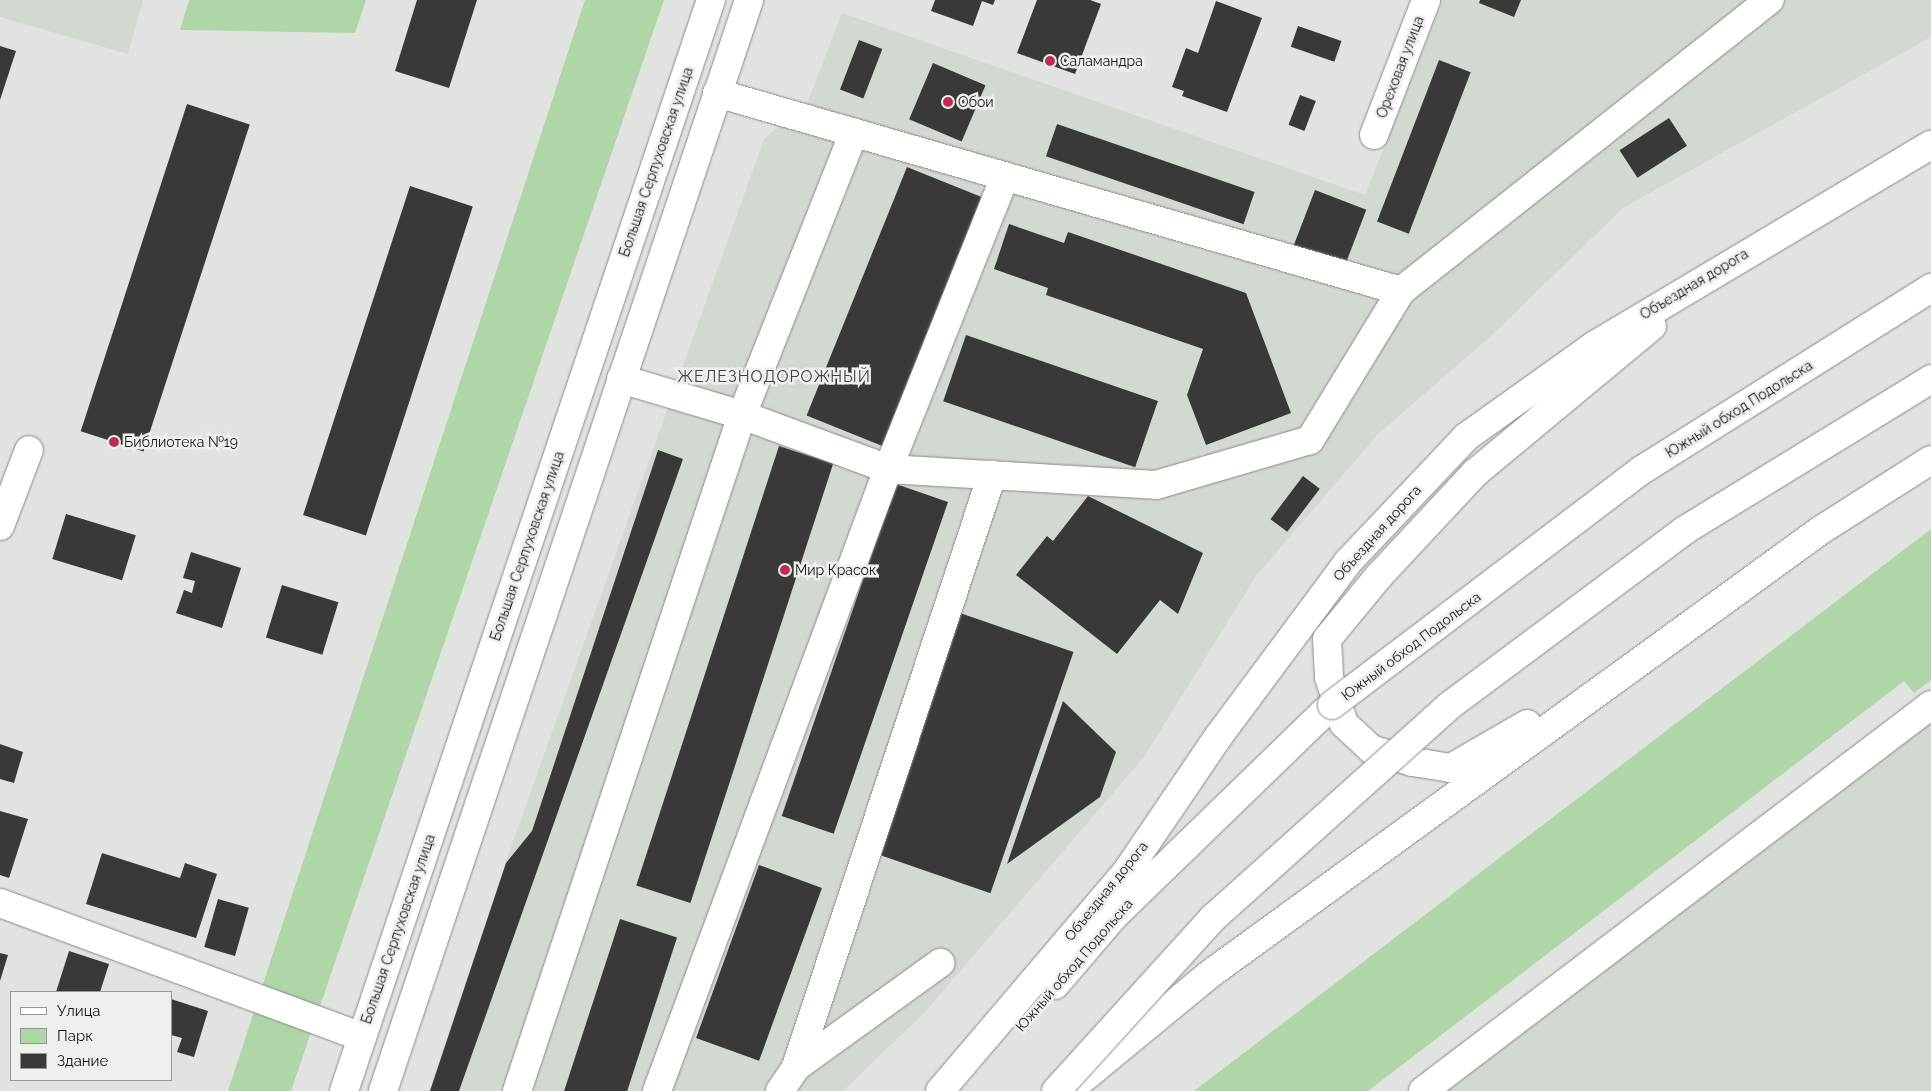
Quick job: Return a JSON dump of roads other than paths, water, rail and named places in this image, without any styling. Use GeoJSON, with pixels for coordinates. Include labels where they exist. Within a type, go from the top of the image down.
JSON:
{"type":"FeatureCollection","features":[{"type":"Feature","properties":{"kind":"main road","name":"Большая Серпуховская улица"},"geometry":{"type":"LineString","coordinates":[[344,1091],[710,0]]}},
{"type":"Feature","properties":{"kind":"main road"},"geometry":{"type":"LineString","coordinates":[[383,1091],[748,0]]}},
{"type":"Feature","properties":{"kind":"main road","name":"Ореховая улица"},"geometry":{"type":"LineString","coordinates":[[1374,135],[1426,0]]}},
{"type":"Feature","properties":{"kind":"main road"},"geometry":{"type":"LineString","coordinates":[[621,379],[742,415],[888,469],[1156,485],[1310,440],[1401,291],[1770,0]]}},
{"type":"Feature","properties":{"kind":"main road"},"geometry":{"type":"LineString","coordinates":[[718,93],[1401,291]]}},
{"type":"Feature","properties":{"kind":"main road"},"geometry":{"type":"LineString","coordinates":[[517,1091],[742,415],[854,132]]}},
{"type":"Feature","properties":{"kind":"main road","name":"Объездная дорога"},"geometry":{"type":"LineString","coordinates":[[940,1091],[1126,871],[1218,737],[1347,563],[1466,437],[1595,344],[1728,263],[1931,145]]}},
{"type":"Feature","properties":{"kind":"main road"},"geometry":{"type":"LineString","coordinates":[[657,1091],[888,469],[1005,176]]}},
{"type":"Feature","properties":{"kind":"main road"},"geometry":{"type":"LineString","coordinates":[[1662,644],[1451,768],[1412,762],[1371,749],[1344,724],[1329,678],[1327,639],[1379,576],[1475,472],[1728,263]]}},
{"type":"Feature","properties":{"kind":"main road","name":"Южный обход Подольска"},"geometry":{"type":"LineString","coordinates":[[964,1091],[1114,916],[1332,705],[1642,470],[1931,288]]}},
{"type":"Feature","properties":{"kind":"main road"},"geometry":{"type":"LineString","coordinates":[[1056,1091],[1213,918],[1449,706],[1685,530],[1931,380]]}},
{"type":"Feature","properties":{"kind":"main road"},"geometry":{"type":"LineString","coordinates":[[0,526],[29,450]]}},
{"type":"Feature","properties":{"kind":"main road"},"geometry":{"type":"LineString","coordinates":[[1068,1091],[1210,974],[1821,530],[1931,460]]}},
{"type":"Feature","properties":{"kind":"main road"},"geometry":{"type":"LineString","coordinates":[[780,1091],[796,1067],[992,475]]}},
{"type":"Feature","properties":{"kind":"main road"},"geometry":{"type":"LineString","coordinates":[[1423,1091],[1931,705]]}},
{"type":"Feature","properties":{"kind":"main road"},"geometry":{"type":"LineString","coordinates":[[0,903],[362,1037]]}},
{"type":"Feature","properties":{"kind":"main road"},"geometry":{"type":"LineString","coordinates":[[796,1067],[940,963]]}},
{"type":"Feature","properties":{"kind":"place","name":"Саламандра"},"geometry":{"type":"Point","coordinates":[1050,61]}},
{"type":"Feature","properties":{"kind":"place","name":"Обои"},"geometry":{"type":"Point","coordinates":[948,102]}},
{"type":"Feature","properties":{"kind":"place","name":"Библиотека №19"},"geometry":{"type":"Point","coordinates":[114,442]}},
{"type":"Feature","properties":{"kind":"place","name":"Мир Красок"},"geometry":{"type":"Point","coordinates":[785,570]}},
{"type":"Feature","properties":{"kind":"district","name":"ЖЕЛЕЗНОДОРОЖНЫЙ"},"geometry":{"type":"Point","coordinates":[774,377]}}]}
